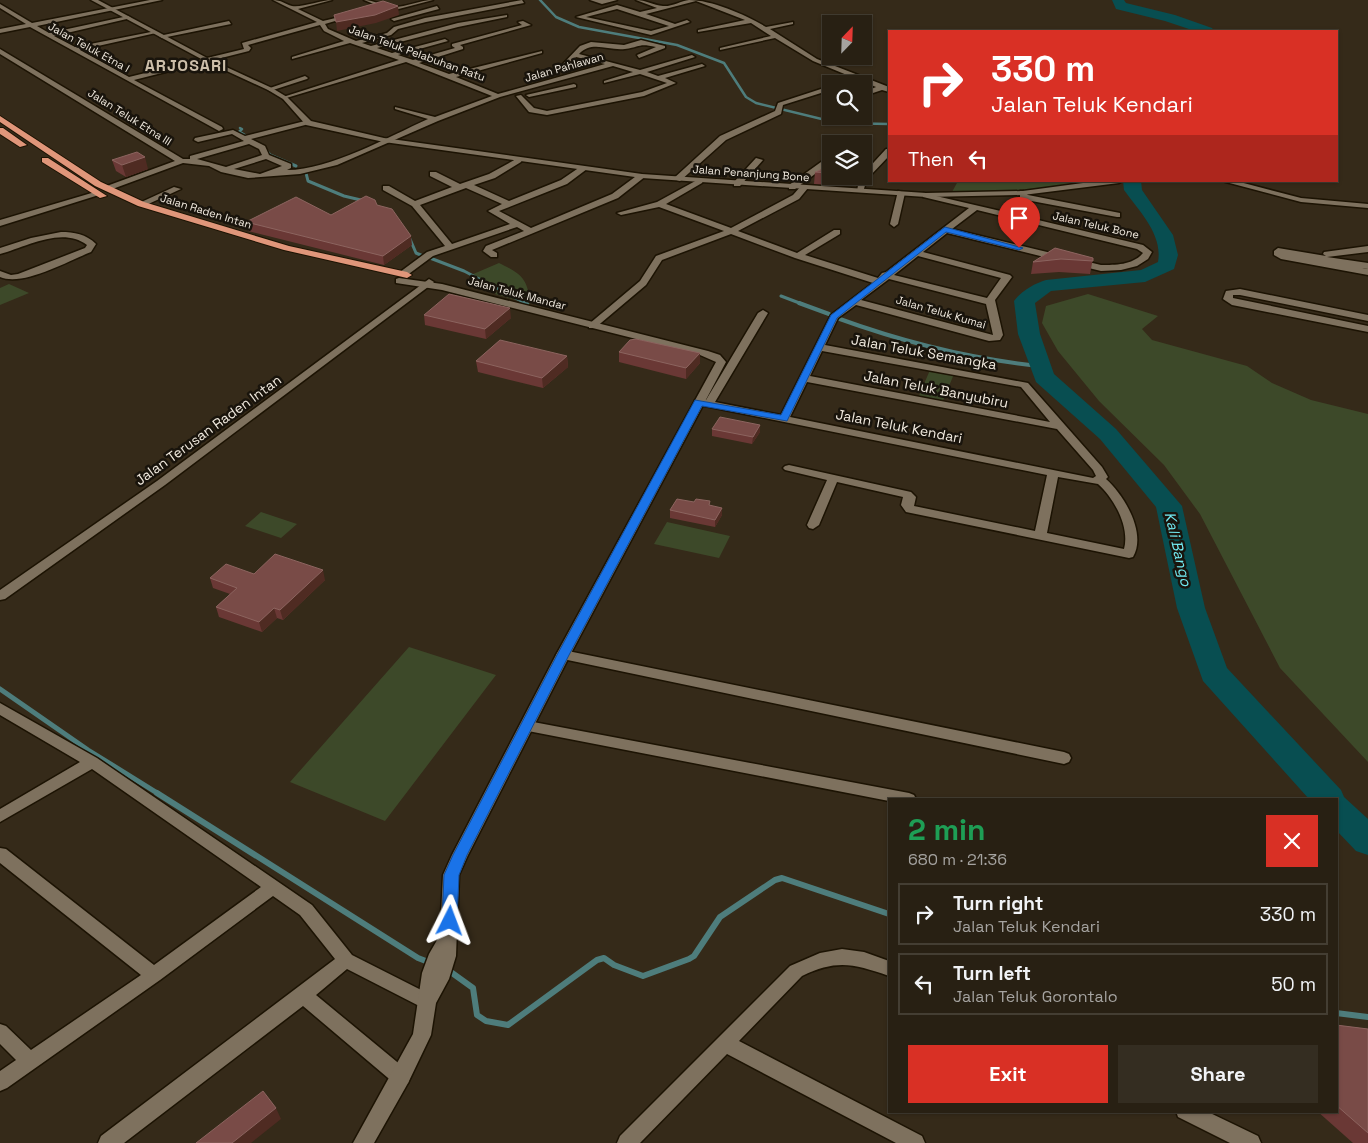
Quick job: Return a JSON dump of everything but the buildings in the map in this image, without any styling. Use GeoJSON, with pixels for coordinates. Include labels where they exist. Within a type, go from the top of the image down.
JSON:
{"type":"FeatureCollection","features":[{"type":"Feature","properties":{"kind":"highway","name":"Jalan Raden Intan"},"geometry":{"type":"LineString","coordinates":[[0,118],[108,189],[141,204],[368,271]]}},
{"type":"Feature","properties":{"kind":"highway","name":"Jalan Raden Intan"},"geometry":{"type":"LineString","coordinates":[[0,130],[98,194],[166,220],[258,249],[403,277]]}},
{"type":"Feature","properties":{"kind":"highway"},"geometry":{"type":"LineString","coordinates":[[258,249],[268,243]]}},
{"type":"Feature","properties":{"kind":"street"},"geometry":{"type":"LineString","coordinates":[[94,0],[207,60],[270,89],[285,98],[306,122],[182,161]]}},
{"type":"Feature","properties":{"kind":"street"},"geometry":{"type":"LineString","coordinates":[[0,31],[159,0]]}},
{"type":"Feature","properties":{"kind":"street","name":"Jalan Teluk Pelabuhan Ratu"},"geometry":{"type":"LineString","coordinates":[[276,0],[322,23],[326,30],[352,42],[414,62],[498,96]]}},
{"type":"Feature","properties":{"kind":"street"},"geometry":{"type":"LineString","coordinates":[[292,8],[329,0]]}},
{"type":"Feature","properties":{"kind":"street"},"geometry":{"type":"LineString","coordinates":[[368,0],[408,15]]}},
{"type":"Feature","properties":{"kind":"street"},"geometry":{"type":"LineString","coordinates":[[391,9],[430,0]]}},
{"type":"Feature","properties":{"kind":"street"},"geometry":{"type":"LineString","coordinates":[[593,0],[600,2],[614,0]]}},
{"type":"Feature","properties":{"kind":"street"},"geometry":{"type":"LineString","coordinates":[[639,0],[663,8]]}},
{"type":"Feature","properties":{"kind":"street"},"geometry":{"type":"LineString","coordinates":[[641,14],[694,0]]}},
{"type":"Feature","properties":{"kind":"street"},"geometry":{"type":"LineString","coordinates":[[699,0],[752,22],[815,60],[888,90]]}},
{"type":"Feature","properties":{"kind":"street"},"geometry":{"type":"LineString","coordinates":[[294,58],[389,34],[397,27],[433,17],[522,2]]}},
{"type":"Feature","properties":{"kind":"street","name":"Jalan Teluk Etna I"},"geometry":{"type":"LineString","coordinates":[[0,6],[30,25],[219,129]]}},
{"type":"Feature","properties":{"kind":"street"},"geometry":{"type":"LineString","coordinates":[[374,8],[383,6]]}},
{"type":"Feature","properties":{"kind":"street"},"geometry":{"type":"LineString","coordinates":[[394,19],[447,6]]}},
{"type":"Feature","properties":{"kind":"street"},"geometry":{"type":"LineString","coordinates":[[676,26],[617,7],[579,17],[652,33],[676,26],[687,22]]}},
{"type":"Feature","properties":{"kind":"street"},"geometry":{"type":"LineString","coordinates":[[128,79],[248,49],[245,44],[357,13]]}},
{"type":"Feature","properties":{"kind":"street"},"geometry":{"type":"LineString","coordinates":[[370,48],[425,33],[505,16]]}},
{"type":"Feature","properties":{"kind":"street"},"geometry":{"type":"LineString","coordinates":[[608,24],[632,16]]}},
{"type":"Feature","properties":{"kind":"street"},"geometry":{"type":"LineString","coordinates":[[48,35],[128,18]]}},
{"type":"Feature","properties":{"kind":"street"},"geometry":{"type":"LineString","coordinates":[[454,45],[528,25],[521,22]]}},
{"type":"Feature","properties":{"kind":"street"},"geometry":{"type":"LineString","coordinates":[[700,31],[752,22]]}},
{"type":"Feature","properties":{"kind":"street"},"geometry":{"type":"LineString","coordinates":[[764,29],[791,22]]}},
{"type":"Feature","properties":{"kind":"street"},"geometry":{"type":"LineString","coordinates":[[162,36],[229,23]]}},
{"type":"Feature","properties":{"kind":"street"},"geometry":{"type":"LineString","coordinates":[[435,37],[494,23]]}},
{"type":"Feature","properties":{"kind":"street"},"geometry":{"type":"LineString","coordinates":[[484,25],[504,32]]}},
{"type":"Feature","properties":{"kind":"street"},"geometry":{"type":"LineString","coordinates":[[75,49],[154,32]]}},
{"type":"Feature","properties":{"kind":"street"},"geometry":{"type":"LineString","coordinates":[[414,62],[461,48],[425,33]]}},
{"type":"Feature","properties":{"kind":"street"},"geometry":{"type":"LineString","coordinates":[[722,49],[776,36]]}},
{"type":"Feature","properties":{"kind":"street"},"geometry":{"type":"LineString","coordinates":[[392,55],[445,41]]}},
{"type":"Feature","properties":{"kind":"street"},"geometry":{"type":"LineString","coordinates":[[562,68],[582,47],[591,44],[624,47],[641,42],[663,47],[639,56]]}},
{"type":"Feature","properties":{"kind":"street","name":"Jalan Teluk Etna III"},"geometry":{"type":"LineString","coordinates":[[0,51],[182,161]]}},
{"type":"Feature","properties":{"kind":"street"},"geometry":{"type":"LineString","coordinates":[[450,76],[540,52]]}},
{"type":"Feature","properties":{"kind":"street"},"geometry":{"type":"LineString","coordinates":[[440,72],[508,53]]}},
{"type":"Feature","properties":{"kind":"street"},"geometry":{"type":"LineString","coordinates":[[575,55],[613,64]]}},
{"type":"Feature","properties":{"kind":"street"},"geometry":{"type":"LineString","coordinates":[[606,82],[692,57]]}},
{"type":"Feature","properties":{"kind":"street"},"geometry":{"type":"LineString","coordinates":[[285,98],[406,60]]}},
{"type":"Feature","properties":{"kind":"street","name":"Jalan Pahlawan"},"geometry":{"type":"LineString","coordinates":[[498,96],[516,94],[530,87],[613,64],[658,78]]}},
{"type":"Feature","properties":{"kind":"street"},"geometry":{"type":"LineString","coordinates":[[658,78],[702,66]]}},
{"type":"Feature","properties":{"kind":"street"},"geometry":{"type":"LineString","coordinates":[[463,81],[505,69]]}},
{"type":"Feature","properties":{"kind":"street"},"geometry":{"type":"LineString","coordinates":[[270,89],[305,78]]}},
{"type":"Feature","properties":{"kind":"street"},"geometry":{"type":"LineString","coordinates":[[516,94],[532,110],[547,113],[638,95],[672,84],[658,78]]}},
{"type":"Feature","properties":{"kind":"street"},"geometry":{"type":"LineString","coordinates":[[528,79],[530,87]]}},
{"type":"Feature","properties":{"kind":"street"},"geometry":{"type":"LineString","coordinates":[[516,94],[574,86]]}},
{"type":"Feature","properties":{"kind":"street"},"geometry":{"type":"LineString","coordinates":[[872,91],[880,88]]}},
{"type":"Feature","properties":{"kind":"street"},"geometry":{"type":"LineString","coordinates":[[677,179],[723,138],[779,108],[822,91]]}},
{"type":"Feature","properties":{"kind":"street","name":"Jalan Teluk Pelabuhan Ratu"},"geometry":{"type":"LineString","coordinates":[[182,161],[202,160],[224,170],[254,178],[275,172],[300,172],[353,156],[384,140],[498,96]]}},
{"type":"Feature","properties":{"kind":"street"},"geometry":{"type":"LineString","coordinates":[[397,108],[435,119]]}},
{"type":"Feature","properties":{"kind":"street","name":"Jalan Penanjung Bone"},"geometry":{"type":"LineString","coordinates":[[306,122],[320,127],[384,140],[518,160],[642,176],[737,184],[926,195],[1024,195],[1113,182]]}},
{"type":"Feature","properties":{"kind":"street"},"geometry":{"type":"LineString","coordinates":[[198,140],[229,131],[248,139],[262,148],[266,156],[288,166],[275,172]]}},
{"type":"Feature","properties":{"kind":"street"},"geometry":{"type":"LineString","coordinates":[[860,190],[863,178],[888,152]]}},
{"type":"Feature","properties":{"kind":"street"},"geometry":{"type":"LineString","coordinates":[[224,170],[266,156]]}},
{"type":"Feature","properties":{"kind":"street"},"geometry":{"type":"LineString","coordinates":[[414,204],[496,175],[518,160]]}},
{"type":"Feature","properties":{"kind":"street"},"geometry":{"type":"LineString","coordinates":[[737,184],[759,160]]}},
{"type":"Feature","properties":{"kind":"street","name":"Jalan Teluk Etna III"},"geometry":{"type":"LineString","coordinates":[[108,189],[182,161]]}},
{"type":"Feature","properties":{"kind":"street"},"geometry":{"type":"LineString","coordinates":[[792,187],[822,165]]}},
{"type":"Feature","properties":{"kind":"street"},"geometry":{"type":"LineString","coordinates":[[529,230],[492,211],[564,182],[583,169]]}},
{"type":"Feature","properties":{"kind":"street"},"geometry":{"type":"LineString","coordinates":[[433,174],[459,187]]}},
{"type":"Feature","properties":{"kind":"street"},"geometry":{"type":"LineString","coordinates":[[494,255],[487,251],[489,248],[615,196],[642,176]]}},
{"type":"Feature","properties":{"kind":"street"},"geometry":{"type":"LineString","coordinates":[[621,212],[660,204],[698,181]]}},
{"type":"Feature","properties":{"kind":"street"},"geometry":{"type":"LineString","coordinates":[[1230,182],[1301,200],[1368,206]]}},
{"type":"Feature","properties":{"kind":"street"},"geometry":{"type":"LineString","coordinates":[[469,186],[510,204]]}},
{"type":"Feature","properties":{"kind":"street"},"geometry":{"type":"LineString","coordinates":[[386,188],[414,204],[451,248]]}},
{"type":"Feature","properties":{"kind":"street"},"geometry":{"type":"LineString","coordinates":[[592,326],[643,283],[659,258],[731,231],[773,211],[796,197],[804,188]]}},
{"type":"Feature","properties":{"kind":"street"},"geometry":{"type":"LineString","coordinates":[[141,204],[177,189]]}},
{"type":"Feature","properties":{"kind":"street"},"geometry":{"type":"LineString","coordinates":[[894,224],[901,193]]}},
{"type":"Feature","properties":{"kind":"street"},"geometry":{"type":"LineString","coordinates":[[2,220],[98,194]]}},
{"type":"Feature","properties":{"kind":"street","name":"Jalan Teluk Bone"},"geometry":{"type":"LineString","coordinates":[[926,195],[1006,216],[1144,248],[1148,252],[1143,261],[1115,268],[1101,268],[945,230]]}},
{"type":"Feature","properties":{"kind":"street"},"geometry":{"type":"LineString","coordinates":[[1006,216],[1024,195],[1117,215]]}},
{"type":"Feature","properties":{"kind":"street"},"geometry":{"type":"LineString","coordinates":[[660,204],[798,256],[881,278],[990,302],[1008,278],[1004,275],[915,252]]}},
{"type":"Feature","properties":{"kind":"street"},"geometry":{"type":"LineString","coordinates":[[784,419],[834,317],[881,278],[974,208]]}},
{"type":"Feature","properties":{"kind":"street"},"geometry":{"type":"LineString","coordinates":[[403,277],[430,254],[517,224]]}},
{"type":"Feature","properties":{"kind":"street"},"geometry":{"type":"LineString","coordinates":[[798,256],[837,232]]}},
{"type":"Feature","properties":{"kind":"street"},"geometry":{"type":"LineString","coordinates":[[0,251],[62,235],[76,236],[92,244],[88,250],[23,276],[10,278],[0,274]]}},
{"type":"Feature","properties":{"kind":"street"},"geometry":{"type":"LineString","coordinates":[[1314,256],[1368,248]]}},
{"type":"Feature","properties":{"kind":"street"},"geometry":{"type":"LineString","coordinates":[[1277,252],[1314,256],[1366,268],[1277,252]]}},
{"type":"Feature","properties":{"kind":"street"},"geometry":{"type":"LineString","coordinates":[[1343,252],[1366,268]]}},
{"type":"Feature","properties":{"kind":"street","name":"Jalan Raden Intan"},"geometry":{"type":"LineString","coordinates":[[403,277],[429,284]]}},
{"type":"Feature","properties":{"kind":"street","name":"Jalan Teluk Mandar"},"geometry":{"type":"LineString","coordinates":[[429,284],[716,357],[720,360],[720,364],[704,403]]}},
{"type":"Feature","properties":{"kind":"street","name":"Jalan Terusan Raden Intan"},"geometry":{"type":"LineString","coordinates":[[0,596],[161,484],[429,284]]}},
{"type":"Feature","properties":{"kind":"street"},"geometry":{"type":"LineString","coordinates":[[1368,318],[1240,292],[1230,293],[1228,299],[1232,302],[1368,328]]}},
{"type":"Feature","properties":{"kind":"street","name":"Jalan Teluk Kumai"},"geometry":{"type":"LineString","coordinates":[[853,301],[994,339],[998,335],[990,302]]}},
{"type":"Feature","properties":{"kind":"street"},"geometry":{"type":"LineString","coordinates":[[363,1143],[401,1077],[422,1035],[427,1002],[448,936],[452,875],[563,655],[704,403],[763,313]]}},
{"type":"Feature","properties":{"kind":"street","name":"Jalan Teluk Semangka"},"geometry":{"type":"LineString","coordinates":[[819,347],[1024,385],[1062,427]]}},
{"type":"Feature","properties":{"kind":"street","name":"Jalan Teluk Banyubiru"},"geometry":{"type":"LineString","coordinates":[[804,378],[1062,427]]}},
{"type":"Feature","properties":{"kind":"street","name":"Jalan Teluk Kendari"},"geometry":{"type":"LineString","coordinates":[[704,403],[1097,480]]}},
{"type":"Feature","properties":{"kind":"street"},"geometry":{"type":"LineString","coordinates":[[789,468],[907,494],[910,497],[907,505],[910,508],[1129,554],[1130,527],[1113,494],[1107,484],[1097,480],[1102,474],[1062,427]]}},
{"type":"Feature","properties":{"kind":"street"},"geometry":{"type":"LineString","coordinates":[[1040,536],[1053,472]]}},
{"type":"Feature","properties":{"kind":"street"},"geometry":{"type":"LineString","coordinates":[[813,525],[833,478]]}},
{"type":"Feature","properties":{"kind":"street"},"geometry":{"type":"LineString","coordinates":[[563,655],[1064,758]]}},
{"type":"Feature","properties":{"kind":"street"},"geometry":{"type":"LineString","coordinates":[[0,708],[92,762],[306,910],[346,960],[427,1002]]}},
{"type":"Feature","properties":{"kind":"street"},"geometry":{"type":"LineString","coordinates":[[528,726],[904,798]]}},
{"type":"Feature","properties":{"kind":"street"},"geometry":{"type":"LineString","coordinates":[[0,816],[92,762]]}},
{"type":"Feature","properties":{"kind":"street"},"geometry":{"type":"LineString","coordinates":[[0,854],[154,975]]}},
{"type":"Feature","properties":{"kind":"street"},"geometry":{"type":"LineString","coordinates":[[0,1082],[154,975],[272,888]]}},
{"type":"Feature","properties":{"kind":"street"},"geometry":{"type":"LineString","coordinates":[[628,1143],[796,971],[815,960],[846,956],[876,962],[888,968]]}},
{"type":"Feature","properties":{"kind":"street"},"geometry":{"type":"LineString","coordinates":[[108,1143],[303,995],[346,960]]}},
{"type":"Feature","properties":{"kind":"street"},"geometry":{"type":"LineString","coordinates":[[303,995],[401,1077]]}},
{"type":"Feature","properties":{"kind":"street"},"geometry":{"type":"LineString","coordinates":[[0,1032],[30,1061]]}},
{"type":"Feature","properties":{"kind":"street"},"geometry":{"type":"LineString","coordinates":[[724,1043],[915,1143]]}},
{"type":"Feature","properties":{"kind":"street"},"geometry":{"type":"LineString","coordinates":[[1189,1113],[1251,1143]]}},
{"type":"Feature","properties":{"kind":"green space"},"geometry":{"type":"Polygon","coordinates":[[[957,182],[1070,182],[1069,185],[1027,190],[952,192],[957,182]]]}},
{"type":"Feature","properties":{"kind":"green space"},"geometry":{"type":"Polygon","coordinates":[[[499,263],[513,270],[522,278],[527,288],[530,304],[495,294],[500,288],[471,275],[499,263]]]}},
{"type":"Feature","properties":{"kind":"green space"},"geometry":{"type":"Polygon","coordinates":[[[9,284],[29,293],[0,305],[0,288],[9,284]]]}},
{"type":"Feature","properties":{"kind":"green space"},"geometry":{"type":"Polygon","coordinates":[[[1088,294],[1158,316],[1142,329],[1152,340],[1247,366],[1272,383],[1311,400],[1368,414],[1368,762],[1280,668],[1200,514],[1164,465],[1099,401],[1058,351],[1042,323],[1046,306],[1088,294]]]}},
{"type":"Feature","properties":{"kind":"green space"},"geometry":{"type":"Polygon","coordinates":[[[930,370],[954,374],[942,403],[918,398],[930,370]]]}},
{"type":"Feature","properties":{"kind":"green space"},"geometry":{"type":"Polygon","coordinates":[[[261,512],[297,524],[281,538],[245,526],[261,512]]]}},
{"type":"Feature","properties":{"kind":"green space"},"geometry":{"type":"Polygon","coordinates":[[[667,522],[730,536],[719,558],[654,544],[667,522]]]}},
{"type":"Feature","properties":{"kind":"green space"},"geometry":{"type":"Polygon","coordinates":[[[409,647],[496,675],[385,821],[290,782],[409,647]]]}},
{"type":"Feature","properties":{"kind":"waterway"},"geometry":{"type":"LineString","coordinates":[[540,0],[556,17],[579,27],[677,45],[724,63],[746,97],[756,103],[838,123],[888,124]]}},
{"type":"Feature","properties":{"kind":"waterway"},"geometry":{"type":"LineString","coordinates":[[1118,0],[1121,6],[1170,18],[1204,30]]}},
{"type":"Feature","properties":{"kind":"waterway"},"geometry":{"type":"LineString","coordinates":[[240,128],[242,129],[239,132],[241,133]]}},
{"type":"Feature","properties":{"kind":"waterway"},"geometry":{"type":"LineString","coordinates":[[241,133],[251,139]]}},
{"type":"Feature","properties":{"kind":"waterway"},"geometry":{"type":"LineString","coordinates":[[262,145],[270,155],[296,166]]}},
{"type":"Feature","properties":{"kind":"waterway"},"geometry":{"type":"LineString","coordinates":[[306,173],[308,181],[344,196],[365,201]]}},
{"type":"Feature","properties":{"kind":"waterway","name":"Kali Bango"},"geometry":{"type":"LineString","coordinates":[[1132,182],[1133,190],[1164,235],[1169,255],[1167,265],[1145,276],[1046,286],[1024,301],[1029,334],[1044,377],[1108,434],[1169,506],[1191,608],[1214,673],[1328,798]]}},
{"type":"Feature","properties":{"kind":"waterway"},"geometry":{"type":"LineString","coordinates":[[410,239],[416,253],[423,256]]}},
{"type":"Feature","properties":{"kind":"waterway"},"geometry":{"type":"LineString","coordinates":[[430,258],[464,271],[527,304],[525,303]]}},
{"type":"Feature","properties":{"kind":"waterway"},"geometry":{"type":"LineString","coordinates":[[781,296],[802,304]]}},
{"type":"Feature","properties":{"kind":"waterway"},"geometry":{"type":"LineString","coordinates":[[799,303],[829,314]]}},
{"type":"Feature","properties":{"kind":"waterway"},"geometry":{"type":"LineString","coordinates":[[837,318],[887,335],[962,354],[1040,366]]}},
{"type":"Feature","properties":{"kind":"waterway"},"geometry":{"type":"LineString","coordinates":[[0,689],[88,750],[159,794]]}},
{"type":"Feature","properties":{"kind":"waterway"},"geometry":{"type":"LineString","coordinates":[[157,793],[418,958],[431,963]]}},
{"type":"Feature","properties":{"kind":"waterway","name":"Kali Bango"},"geometry":{"type":"LineString","coordinates":[[1338,809],[1368,841]]}},
{"type":"Feature","properties":{"kind":"waterway"},"geometry":{"type":"LineString","coordinates":[[448,970],[473,988],[477,1015],[486,1021],[508,1025],[597,960],[604,958],[614,965],[643,976],[689,959],[694,956],[720,917],[775,880],[782,878],[888,914]]}},
{"type":"Feature","properties":{"kind":"waterway"},"geometry":{"type":"LineString","coordinates":[[1338,1013],[1368,1017]]}},
{"type":"Feature","properties":{"kind":"district","name":"ARJOSARI"},"geometry":{"type":"Point","coordinates":[186,65]}},
{"type":"Feature","properties":{"kind":"route"},"geometry":{"type":"LineString","coordinates":[[450,921],[452,875],[460,855],[563,655],[699,402],[784,419],[834,317],[877,281],[945,230],[1019,248]]}}]}
